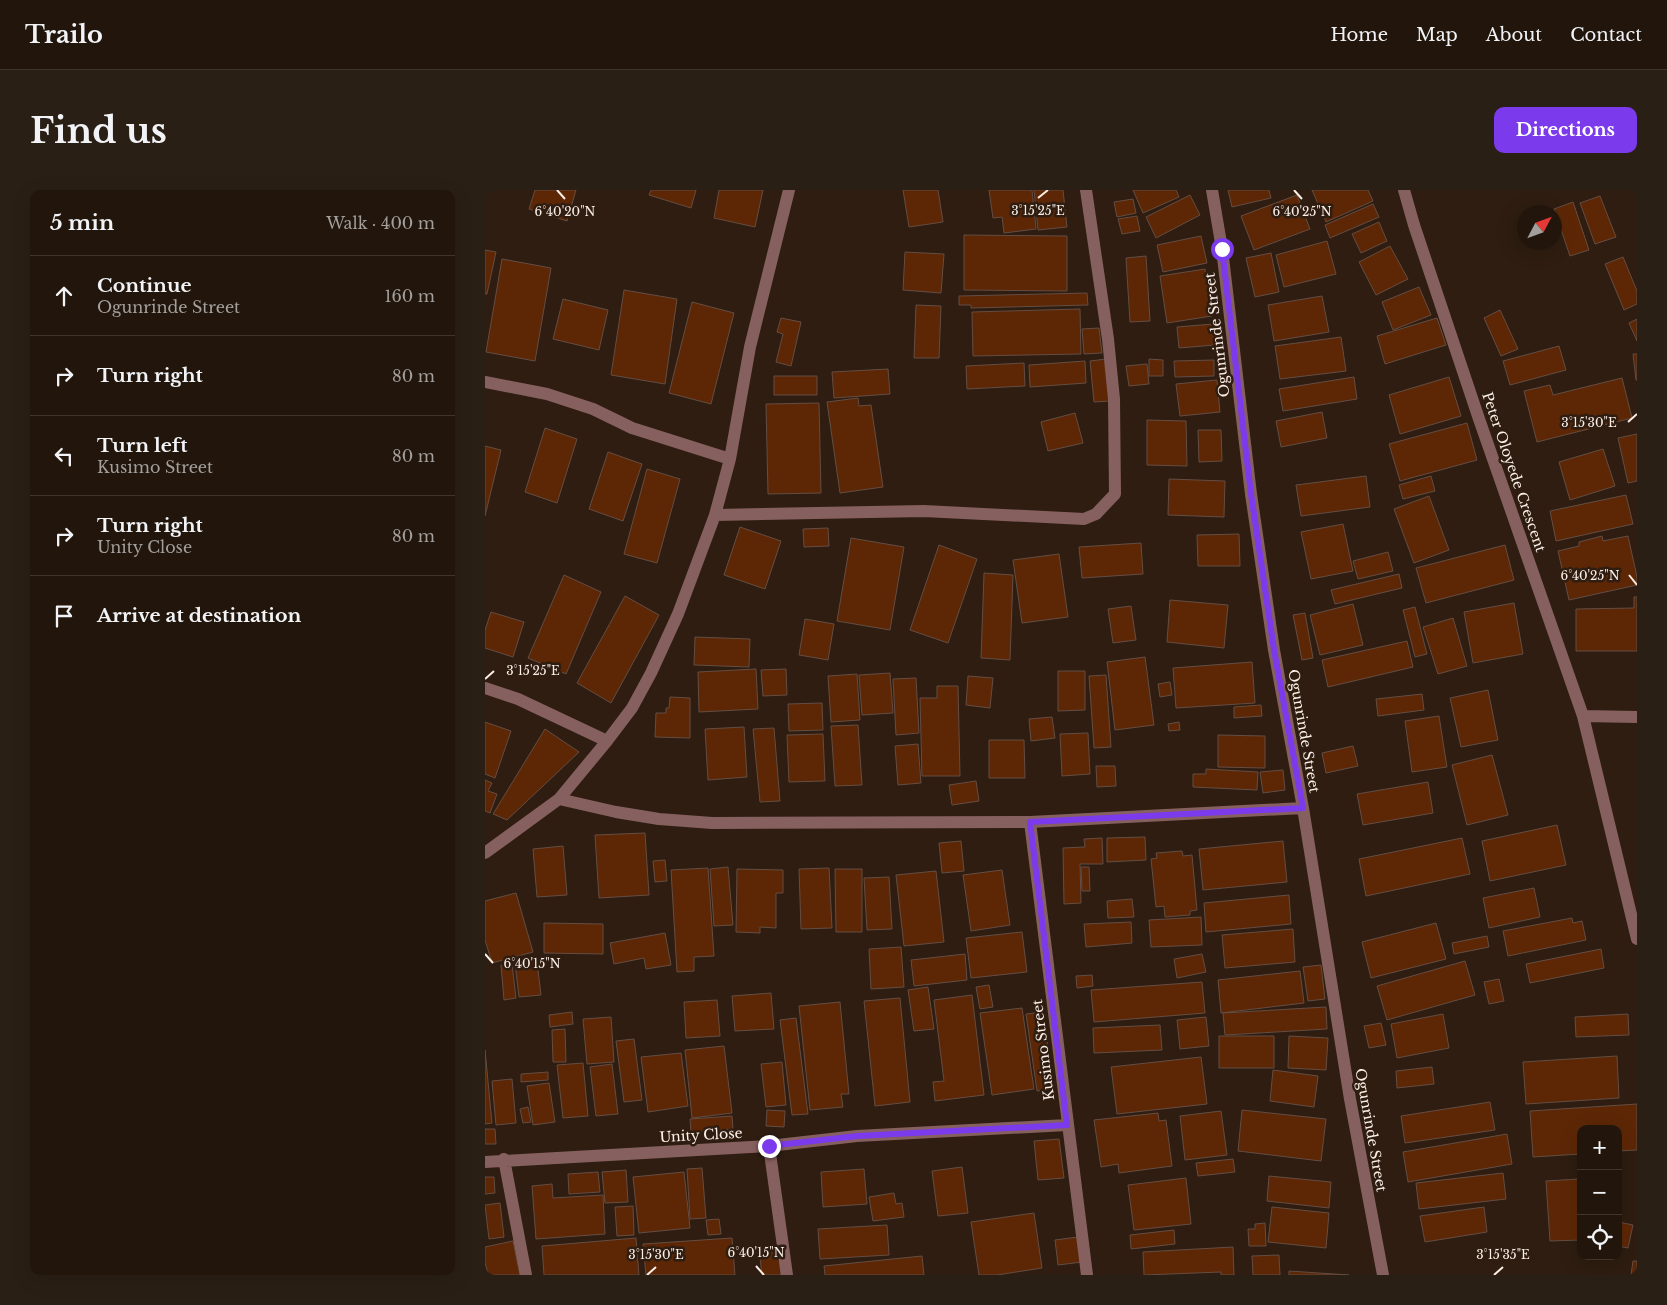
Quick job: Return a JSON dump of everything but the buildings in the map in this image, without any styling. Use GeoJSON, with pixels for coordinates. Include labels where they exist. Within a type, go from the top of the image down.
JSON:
{"type":"FeatureCollection","features":[{"type":"Feature","properties":{"kind":"street"},"geometry":{"type":"LineString","coordinates":[[485,853],[559,799],[607,742],[632,708],[651,673],[678,614],[715,515],[730,459],[750,347],[789,190]]}},
{"type":"Feature","properties":{"kind":"street"},"geometry":{"type":"LineString","coordinates":[[715,515],[924,511],[1084,519],[1096,514],[1115,494],[1114,398],[1108,338],[1086,190]]}},
{"type":"Feature","properties":{"kind":"street","name":"Ogunrinde Street"},"geometry":{"type":"LineString","coordinates":[[1212,190],[1222,249],[1251,494],[1274,650],[1303,808],[1350,1099],[1383,1275]]}},
{"type":"Feature","properties":{"kind":"street","name":"Peter Oloyede Crescent"},"geometry":{"type":"LineString","coordinates":[[1404,190],[1479,419],[1583,716],[1637,939]]}},
{"type":"Feature","properties":{"kind":"street"},"geometry":{"type":"LineString","coordinates":[[485,382],[547,394],[593,409],[632,428],[730,459]]}},
{"type":"Feature","properties":{"kind":"street"},"geometry":{"type":"LineString","coordinates":[[485,688],[518,699],[607,742]]}},
{"type":"Feature","properties":{"kind":"street"},"geometry":{"type":"LineString","coordinates":[[1583,716],[1637,717]]}},
{"type":"Feature","properties":{"kind":"street"},"geometry":{"type":"LineString","coordinates":[[559,799],[616,812],[659,819],[712,823],[1030,822],[1303,808]]}},
{"type":"Feature","properties":{"kind":"street","name":"Kusimo Street"},"geometry":{"type":"LineString","coordinates":[[1030,822],[1087,1275]]}},
{"type":"Feature","properties":{"kind":"street","name":"Unity Close"},"geometry":{"type":"LineString","coordinates":[[485,1162],[504,1159],[769,1146],[857,1136],[1067,1125]]}},
{"type":"Feature","properties":{"kind":"street"},"geometry":{"type":"LineString","coordinates":[[769,1146],[787,1275]]}},
{"type":"Feature","properties":{"kind":"street"},"geometry":{"type":"LineString","coordinates":[[504,1159],[526,1275]]}},
{"type":"Feature","properties":{"kind":"route"},"geometry":{"type":"LineString","coordinates":[[769,1146],[857,1136],[1067,1125],[1030,822],[1303,808],[1274,650],[1251,494],[1222,249]]}}]}
